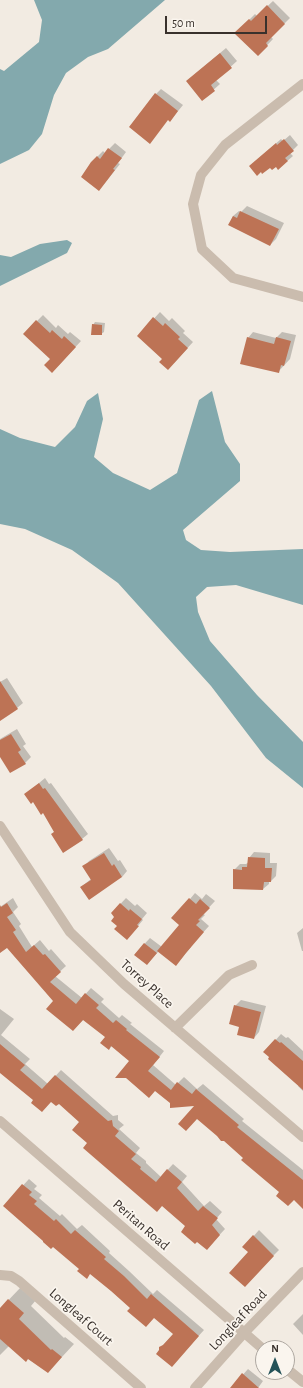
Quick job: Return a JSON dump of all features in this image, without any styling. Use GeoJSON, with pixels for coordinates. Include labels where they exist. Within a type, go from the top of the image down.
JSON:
{"type":"FeatureCollection","features":[{"type":"Feature","properties":{"kind":"street"},"geometry":{"type":"LineString","coordinates":[[303,84],[225,145],[201,175],[193,204],[202,249],[233,278],[303,297]]}},
{"type":"Feature","properties":{"kind":"street","name":"Torrey Place"},"geometry":{"type":"LineString","coordinates":[[0,826],[70,932],[124,984],[303,1136]]}},
{"type":"Feature","properties":{"kind":"street"},"geometry":{"type":"LineString","coordinates":[[175,1028],[229,975],[252,965]]}},
{"type":"Feature","properties":{"kind":"street","name":"Peritan Road"},"geometry":{"type":"LineString","coordinates":[[0,1121],[255,1342]]}},
{"type":"Feature","properties":{"kind":"street","name":"Longleaf Road"},"geometry":{"type":"LineString","coordinates":[[195,1388],[244,1333],[303,1272]]}},
{"type":"Feature","properties":{"kind":"street","name":"Longleaf Court"},"geometry":{"type":"LineString","coordinates":[[0,1275],[10,1276],[18,1281],[141,1388]]}},
{"type":"Feature","properties":{"kind":"street"},"geometry":{"type":"LineString","coordinates":[[295,1376],[303,1382]]}},
{"type":"Feature","properties":{"kind":"water"},"geometry":{"type":"Polygon","coordinates":[[[34,0],[165,0],[108,49],[88,57],[66,73],[54,95],[42,134],[29,150],[0,164],[0,69],[4,71],[39,42],[42,20],[34,0]]]}},
{"type":"Feature","properties":{"kind":"water"},"geometry":{"type":"Polygon","coordinates":[[[67,240],[72,243],[67,253],[0,286],[0,255],[11,257],[40,244],[67,240]]]}},
{"type":"Feature","properties":{"kind":"water"},"geometry":{"type":"Polygon","coordinates":[[[212,391],[225,442],[240,464],[240,481],[183,530],[186,540],[201,550],[230,552],[303,549],[303,605],[236,585],[207,587],[196,597],[198,612],[210,641],[257,695],[303,742],[303,788],[266,758],[211,686],[118,583],[72,550],[25,529],[0,524],[0,429],[20,438],[55,447],[75,427],[87,401],[98,393],[103,419],[94,457],[113,473],[150,490],[177,473],[199,400],[212,391]]]}},
{"type":"Feature","properties":{"kind":"building"},"geometry":{"type":"Polygon","coordinates":[[[267,5],[285,24],[266,43],[268,46],[258,56],[234,33],[249,19],[251,21],[267,5]]]}},
{"type":"Feature","properties":{"kind":"building"},"geometry":{"type":"Polygon","coordinates":[[[220,53],[232,68],[211,85],[215,91],[202,101],[186,81],[220,53]]]}},
{"type":"Feature","properties":{"kind":"building"},"geometry":{"type":"Polygon","coordinates":[[[155,93],[178,111],[170,122],[168,120],[150,144],[129,127],[155,93]]]}},
{"type":"Feature","properties":{"kind":"building"},"geometry":{"type":"Polygon","coordinates":[[[284,139],[294,151],[285,158],[288,161],[278,170],[276,167],[272,170],[270,168],[262,174],[261,172],[257,176],[249,166],[276,143],[277,145],[284,139]]]}},
{"type":"Feature","properties":{"kind":"building"},"geometry":{"type":"Polygon","coordinates":[[[108,148],[122,158],[99,191],[81,177],[91,162],[97,156],[100,159],[108,148]]]}},
{"type":"Feature","properties":{"kind":"building"},"geometry":{"type":"Polygon","coordinates":[[[240,211],[279,229],[270,246],[228,225],[233,216],[237,218],[240,211]]]}},
{"type":"Feature","properties":{"kind":"building"},"geometry":{"type":"Polygon","coordinates":[[[153,317],[163,326],[165,323],[180,337],[178,339],[188,348],[168,370],[159,362],[162,359],[137,336],[153,317]]]}},
{"type":"Feature","properties":{"kind":"building"},"geometry":{"type":"Polygon","coordinates":[[[36,320],[50,333],[52,330],[62,339],[64,336],[76,347],[52,373],[44,365],[50,359],[23,334],[36,320]]]}},
{"type":"Feature","properties":{"kind":"building"},"geometry":{"type":"Polygon","coordinates":[[[92,324],[102,325],[102,335],[91,335],[92,324]]]}},
{"type":"Feature","properties":{"kind":"building"},"geometry":{"type":"Polygon","coordinates":[[[247,337],[274,344],[276,337],[291,341],[284,366],[281,365],[279,373],[240,364],[247,337]]]}},
{"type":"Feature","properties":{"kind":"building"},"geometry":{"type":"Polygon","coordinates":[[[0,681],[18,709],[0,721],[0,681]]]}},
{"type":"Feature","properties":{"kind":"building"},"geometry":{"type":"Polygon","coordinates":[[[11,734],[21,750],[18,752],[26,764],[10,773],[0,757],[0,740],[11,734]]]}},
{"type":"Feature","properties":{"kind":"building"},"geometry":{"type":"Polygon","coordinates":[[[39,783],[43,789],[45,788],[83,840],[63,853],[51,834],[54,832],[43,813],[41,815],[33,802],[31,804],[24,794],[39,783]]]}},
{"type":"Feature","properties":{"kind":"building"},"geometry":{"type":"Polygon","coordinates":[[[104,853],[112,866],[114,864],[122,877],[89,900],[80,887],[91,880],[82,866],[104,853]]]}},
{"type":"Feature","properties":{"kind":"building"},"geometry":{"type":"Polygon","coordinates":[[[248,857],[265,858],[265,868],[272,868],[271,882],[264,882],[263,890],[233,889],[233,869],[242,870],[242,867],[247,867],[248,857]]]}},
{"type":"Feature","properties":{"kind":"building"},"geometry":{"type":"Polygon","coordinates":[[[189,898],[196,904],[200,899],[210,908],[198,920],[200,921],[196,925],[204,932],[176,966],[157,951],[179,925],[171,918],[189,898]]]}},
{"type":"Feature","properties":{"kind":"building"},"geometry":{"type":"Polygon","coordinates":[[[7,903],[13,913],[7,917],[16,930],[13,932],[26,952],[34,945],[43,955],[45,954],[61,972],[50,982],[76,1004],[85,993],[99,1005],[96,1008],[113,1023],[116,1020],[127,1029],[126,1030],[160,1057],[148,1071],[171,1090],[177,1082],[192,1094],[196,1089],[239,1125],[237,1127],[303,1180],[303,1209],[294,1200],[288,1206],[276,1196],[279,1192],[241,1160],[243,1158],[224,1141],[221,1141],[197,1119],[186,1131],[178,1124],[194,1106],[170,1108],[170,1103],[155,1091],[149,1098],[126,1078],[115,1078],[129,1061],[111,1046],[109,1050],[100,1043],[105,1037],[83,1020],[73,1031],[46,1009],[53,1001],[7,948],[0,953],[0,905],[1,907],[7,903]]]}},
{"type":"Feature","properties":{"kind":"building"},"geometry":{"type":"Polygon","coordinates":[[[120,903],[142,919],[137,925],[139,926],[127,940],[114,929],[117,926],[111,921],[114,917],[111,913],[120,903]]]}},
{"type":"Feature","properties":{"kind":"building"},"geometry":{"type":"Polygon","coordinates":[[[144,943],[157,953],[147,965],[134,955],[144,943]]]}},
{"type":"Feature","properties":{"kind":"building"},"geometry":{"type":"Polygon","coordinates":[[[234,1005],[261,1012],[254,1039],[237,1035],[239,1027],[229,1024],[234,1005]]]}},
{"type":"Feature","properties":{"kind":"building"},"geometry":{"type":"Polygon","coordinates":[[[275,1039],[280,1043],[281,1042],[303,1061],[303,1090],[268,1059],[269,1057],[263,1052],[275,1039]]]}},
{"type":"Feature","properties":{"kind":"building"},"geometry":{"type":"Polygon","coordinates":[[[0,1044],[25,1065],[20,1070],[42,1089],[55,1075],[108,1121],[112,1120],[113,1126],[119,1131],[115,1136],[136,1154],[131,1159],[141,1167],[140,1169],[156,1182],[167,1169],[182,1182],[177,1188],[198,1211],[203,1206],[218,1218],[212,1225],[220,1235],[207,1250],[197,1242],[195,1244],[181,1232],[185,1226],[162,1206],[157,1212],[83,1148],[87,1143],[72,1130],[79,1122],[59,1104],[56,1106],[51,1102],[42,1112],[31,1103],[33,1100],[0,1073],[0,1044]]]}},
{"type":"Feature","properties":{"kind":"building"},"geometry":{"type":"Polygon","coordinates":[[[22,1184],[32,1192],[29,1195],[37,1201],[34,1204],[54,1221],[56,1219],[71,1234],[75,1230],[106,1257],[104,1259],[147,1299],[151,1294],[199,1336],[172,1367],[156,1354],[159,1347],[163,1345],[173,1334],[154,1318],[146,1327],[127,1311],[130,1308],[111,1291],[90,1274],[87,1279],[77,1271],[79,1269],[53,1247],[51,1249],[3,1206],[22,1184]]]}},
{"type":"Feature","properties":{"kind":"building"},"geometry":{"type":"Polygon","coordinates":[[[253,1235],[274,1256],[245,1287],[229,1273],[248,1252],[242,1247],[253,1235]]]}},
{"type":"Feature","properties":{"kind":"building"},"geometry":{"type":"Polygon","coordinates":[[[8,1299],[24,1313],[19,1319],[51,1350],[52,1349],[62,1357],[48,1373],[28,1359],[26,1362],[0,1339],[0,1308],[8,1299]]]}},
{"type":"Feature","properties":{"kind":"building"},"geometry":{"type":"Polygon","coordinates":[[[242,1373],[259,1388],[230,1388],[242,1373]]]}}]}
